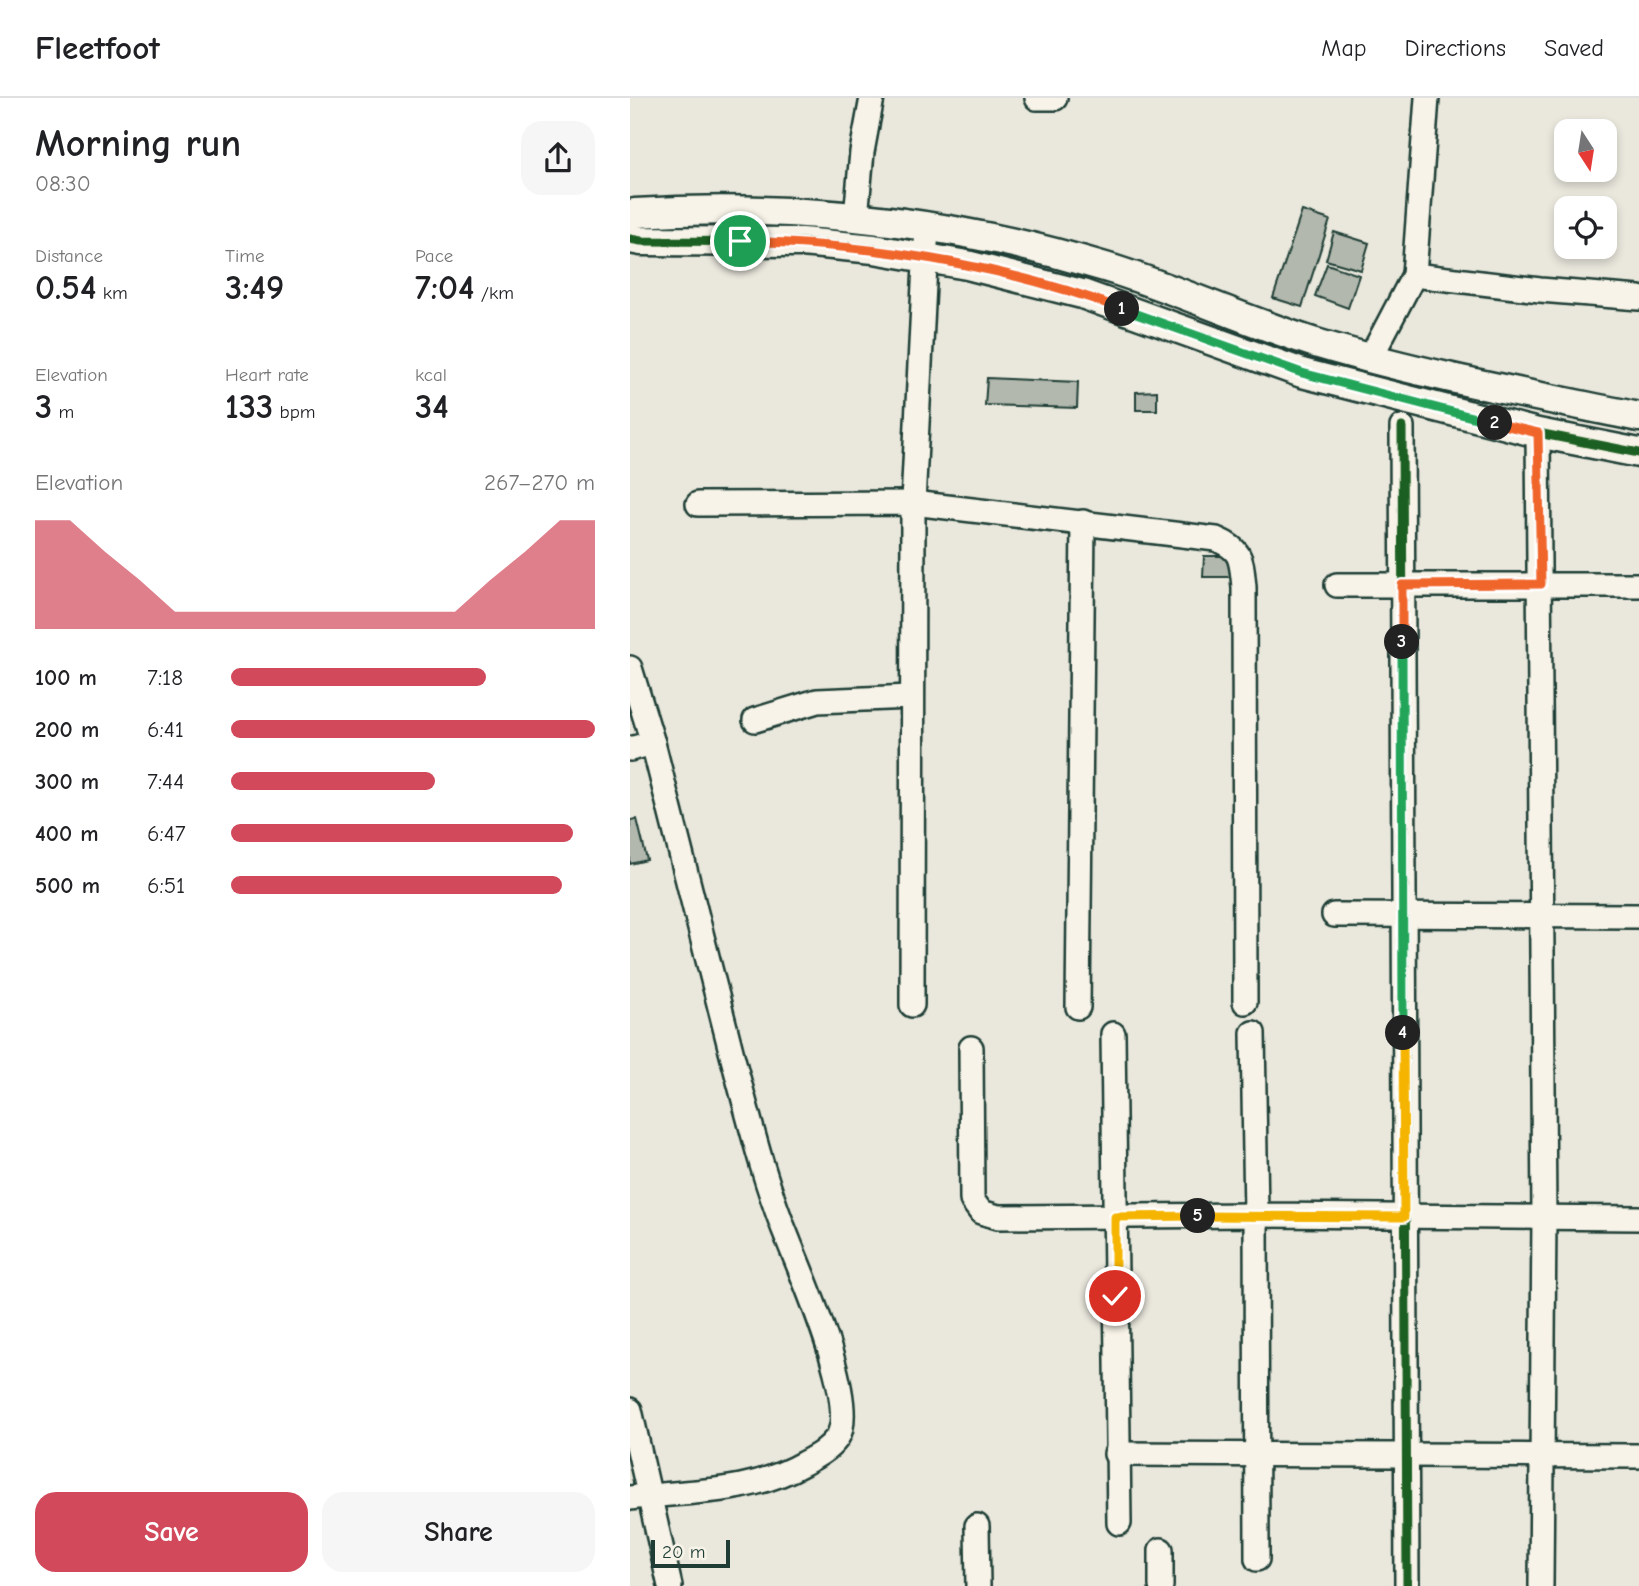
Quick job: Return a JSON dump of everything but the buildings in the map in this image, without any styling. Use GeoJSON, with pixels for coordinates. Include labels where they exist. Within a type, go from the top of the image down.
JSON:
{"type":"FeatureCollection","features":[{"type":"Feature","properties":{"kind":"street"},"geometry":{"type":"LineString","coordinates":[[1037,98],[1055,98]]}},
{"type":"Feature","properties":{"kind":"street"},"geometry":{"type":"LineString","coordinates":[[1360,388],[1371,357],[1413,275],[1427,98]]}},
{"type":"Feature","properties":{"kind":"street"},"geometry":{"type":"LineString","coordinates":[[856,217],[862,152],[873,99]]}},
{"type":"Feature","properties":{"kind":"street"},"geometry":{"type":"LineString","coordinates":[[630,216],[635,212],[773,210],[928,226],[1051,252],[1106,268],[1282,332],[1371,357],[1465,381],[1639,417]]}},
{"type":"Feature","properties":{"kind":"street"},"geometry":{"type":"LineString","coordinates":[[912,1005],[911,697],[914,503],[928,226]]}},
{"type":"Feature","properties":{"kind":"street"},"geometry":{"type":"LineString","coordinates":[[630,239],[802,242],[874,249],[967,265],[1082,294],[1302,373],[1402,401],[1538,433],[1639,453]]}},
{"type":"Feature","properties":{"kind":"street"},"geometry":{"type":"LineString","coordinates":[[1413,275],[1639,298]]}},
{"type":"Feature","properties":{"kind":"street"},"geometry":{"type":"LineString","coordinates":[[1402,427],[1406,1586]]}},
{"type":"Feature","properties":{"kind":"street"},"geometry":{"type":"LineString","coordinates":[[1538,433],[1544,1217],[1541,1586]]}},
{"type":"Feature","properties":{"kind":"street"},"geometry":{"type":"LineString","coordinates":[[698,503],[914,503],[1216,539],[1233,546],[1241,559],[1244,587],[1245,1002]]}},
{"type":"Feature","properties":{"kind":"street"},"geometry":{"type":"LineString","coordinates":[[1078,1007],[1083,523]]}},
{"type":"Feature","properties":{"kind":"street"},"geometry":{"type":"LineString","coordinates":[[1337,585],[1639,585]]}},
{"type":"Feature","properties":{"kind":"street"},"geometry":{"type":"LineString","coordinates":[[630,668],[653,743],[753,1138],[772,1198],[819,1317],[838,1385],[843,1417],[838,1437],[825,1451],[771,1480],[730,1489],[641,1496]]}},
{"type":"Feature","properties":{"kind":"street"},"geometry":{"type":"LineString","coordinates":[[755,720],[817,701],[911,697]]}},
{"type":"Feature","properties":{"kind":"street"},"geometry":{"type":"LineString","coordinates":[[630,749],[653,743]]}},
{"type":"Feature","properties":{"kind":"street"},"geometry":{"type":"LineString","coordinates":[[1334,915],[1639,916]]}},
{"type":"Feature","properties":{"kind":"street"},"geometry":{"type":"LineString","coordinates":[[1253,1033],[1257,1559]]}},
{"type":"Feature","properties":{"kind":"street"},"geometry":{"type":"LineString","coordinates":[[1113,1034],[1116,1454],[1119,1523]]}},
{"type":"Feature","properties":{"kind":"street"},"geometry":{"type":"LineString","coordinates":[[971,1048],[972,1200],[981,1212],[998,1217],[1256,1215],[1639,1218]]}},
{"type":"Feature","properties":{"kind":"street"},"geometry":{"type":"LineString","coordinates":[[630,1410],[641,1496],[670,1586]]}},
{"type":"Feature","properties":{"kind":"street"},"geometry":{"type":"LineString","coordinates":[[1116,1454],[1639,1456]]}},
{"type":"Feature","properties":{"kind":"street"},"geometry":{"type":"LineString","coordinates":[[977,1526],[978,1586]]}},
{"type":"Feature","properties":{"kind":"street"},"geometry":{"type":"LineString","coordinates":[[1161,1550],[1161,1586]]}},
{"type":"Feature","properties":{"kind":"cycle path"},"geometry":{"type":"LineString","coordinates":[[630,239],[802,242],[874,249],[967,265],[1082,294],[1302,373],[1538,433],[1639,453]]}},
{"type":"Feature","properties":{"kind":"cycle path"},"geometry":{"type":"LineString","coordinates":[[1402,427],[1407,1586]]}},
{"type":"Feature","properties":{"kind":"route"},"geometry":{"type":"LineString","coordinates":[[740,241],[802,242],[874,249],[967,265],[1082,294],[1302,373],[1402,401],[1538,433],[1541,584],[1402,585],[1404,1217],[1115,1217],[1115,1296]]}}]}
